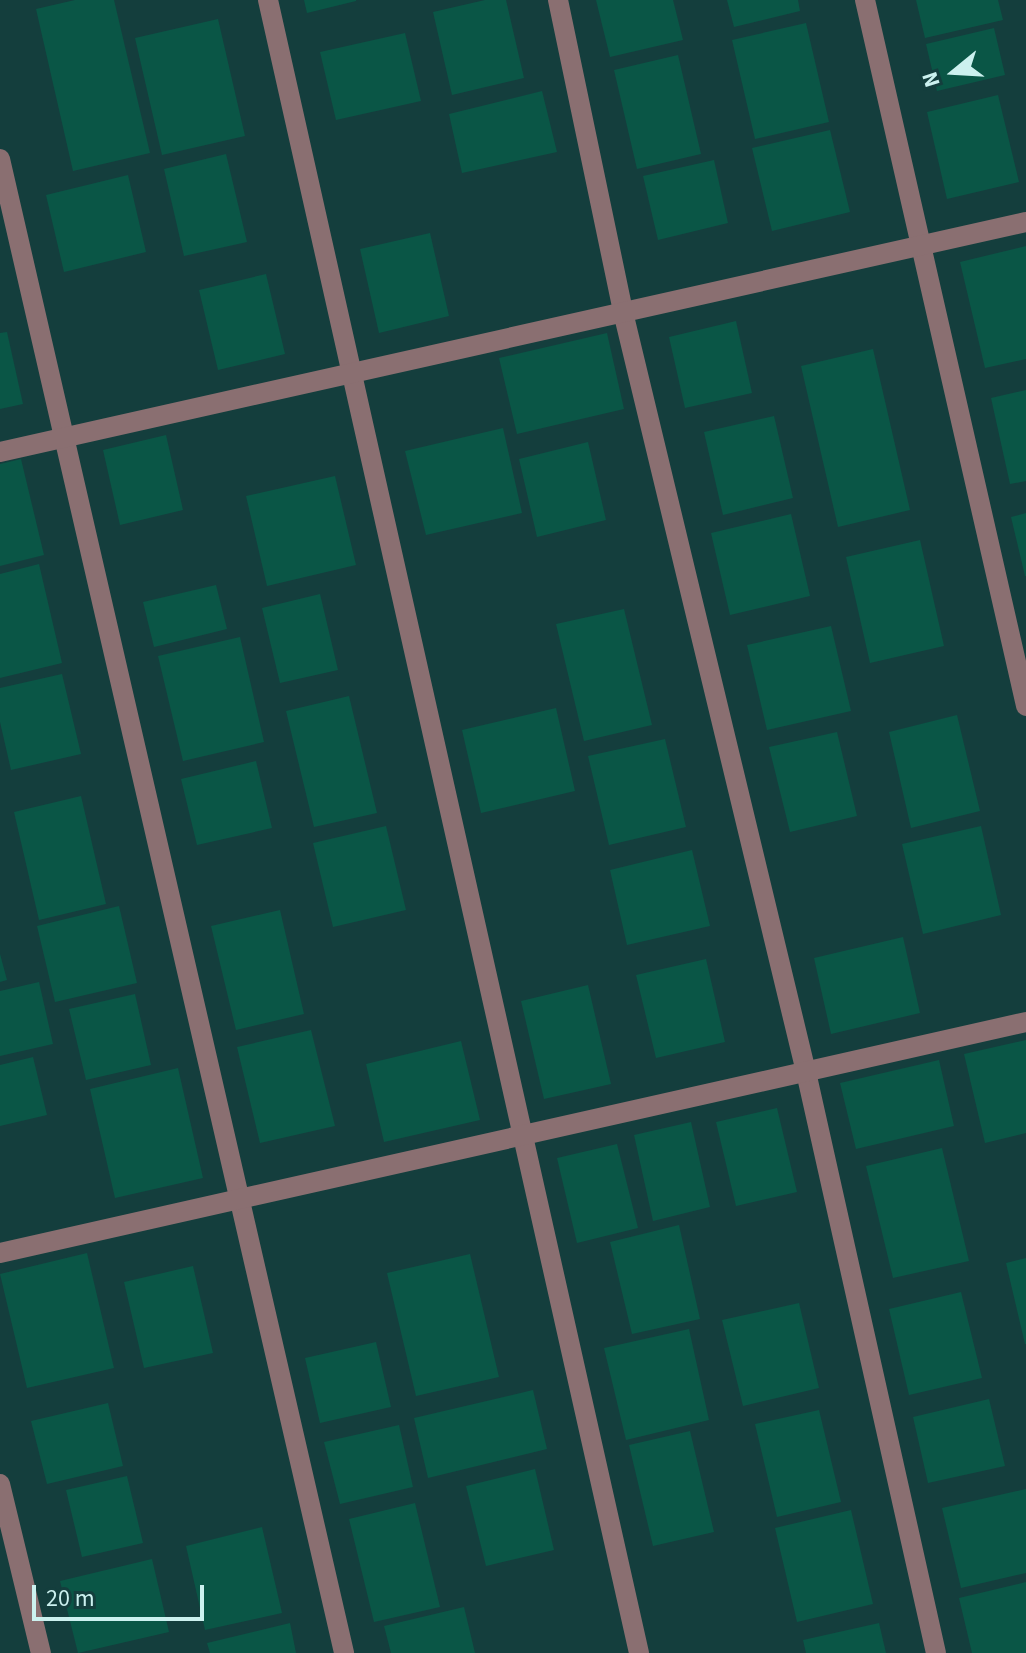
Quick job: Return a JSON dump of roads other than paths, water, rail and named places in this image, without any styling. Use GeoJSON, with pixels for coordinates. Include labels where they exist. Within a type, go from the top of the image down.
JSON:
{"type":"FeatureCollection","features":[{"type":"Feature","properties":{"kind":"street"},"geometry":{"type":"LineString","coordinates":[[268,0],[639,1653]]}},
{"type":"Feature","properties":{"kind":"street"},"geometry":{"type":"LineString","coordinates":[[558,0],[623,312],[806,1072],[936,1653]]}},
{"type":"Feature","properties":{"kind":"street"},"geometry":{"type":"LineString","coordinates":[[865,0],[1026,706]]}},
{"type":"Feature","properties":{"kind":"street"},"geometry":{"type":"LineString","coordinates":[[0,159],[344,1653]]}},
{"type":"Feature","properties":{"kind":"street"},"geometry":{"type":"LineString","coordinates":[[0,452],[1026,222]]}},
{"type":"Feature","properties":{"kind":"street"},"geometry":{"type":"LineString","coordinates":[[0,1253],[1026,1022]]}},
{"type":"Feature","properties":{"kind":"street"},"geometry":{"type":"LineString","coordinates":[[0,1484],[41,1653]]}}]}
